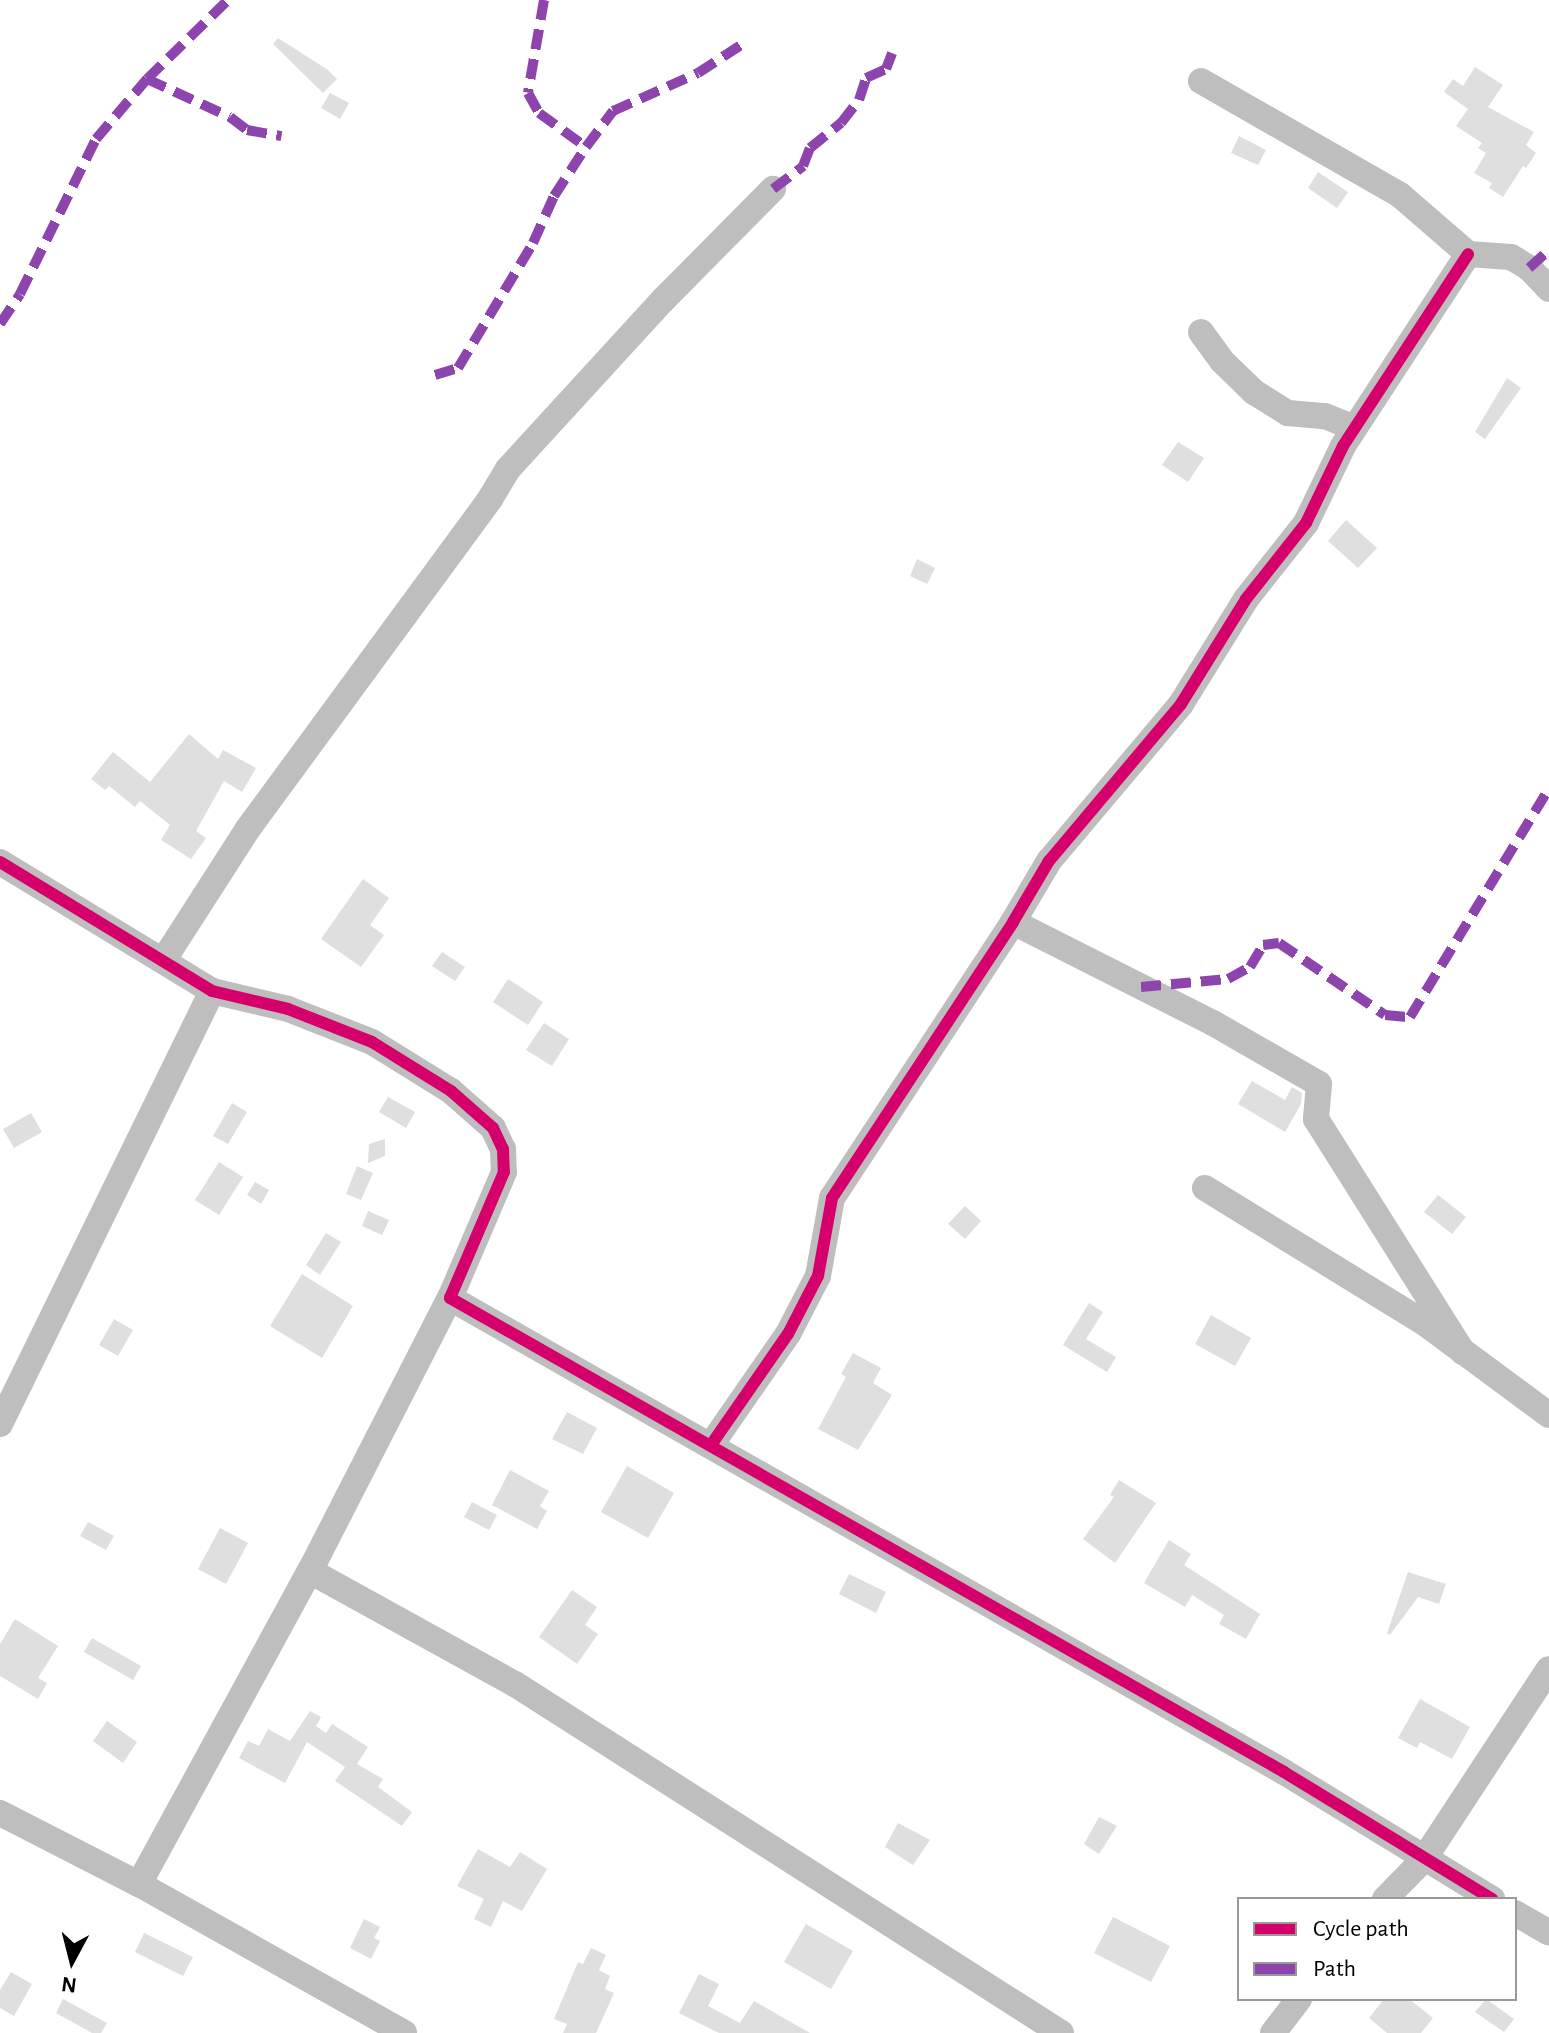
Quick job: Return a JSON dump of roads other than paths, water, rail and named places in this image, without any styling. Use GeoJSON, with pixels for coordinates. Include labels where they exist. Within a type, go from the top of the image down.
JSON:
{"type":"FeatureCollection","features":[{"type":"Feature","properties":{"kind":"street"},"geometry":{"type":"LineString","coordinates":[[1201,81],[1400,195],[1468,254],[1511,257],[1529,268],[1549,289]]}},
{"type":"Feature","properties":{"kind":"street"},"geometry":{"type":"LineString","coordinates":[[163,961],[247,830],[490,499],[508,469],[664,299],[773,189]]}},
{"type":"Feature","properties":{"kind":"street"},"geometry":{"type":"LineString","coordinates":[[711,1445],[788,1334],[818,1276],[832,1198],[1013,922],[1049,861],[1181,704],[1246,599],[1306,523],[1354,428],[1468,254]]}},
{"type":"Feature","properties":{"kind":"street"},"geometry":{"type":"LineString","coordinates":[[1201,332],[1222,361],[1254,392],[1288,413],[1325,416],[1354,428]]}},
{"type":"Feature","properties":{"kind":"street"},"geometry":{"type":"LineString","coordinates":[[0,862],[212,991],[288,1009],[372,1042],[451,1091],[493,1128],[503,1149],[504,1172],[450,1298],[310,1571],[139,1884]]}},
{"type":"Feature","properties":{"kind":"street"},"geometry":{"type":"LineString","coordinates":[[1013,922],[1213,1023],[1319,1084],[1316,1119],[1463,1352]]}},
{"type":"Feature","properties":{"kind":"street"},"geometry":{"type":"LineString","coordinates":[[0,1424],[212,991]]}},
{"type":"Feature","properties":{"kind":"street"},"geometry":{"type":"LineString","coordinates":[[1205,1188],[1426,1324],[1549,1415]]}},
{"type":"Feature","properties":{"kind":"street"},"geometry":{"type":"LineString","coordinates":[[450,1298],[1284,1772],[1489,1897]]}},
{"type":"Feature","properties":{"kind":"street"},"geometry":{"type":"LineString","coordinates":[[310,1571],[515,1684],[1061,2033]]}},
{"type":"Feature","properties":{"kind":"street"},"geometry":{"type":"LineString","coordinates":[[1387,1897],[1424,1859],[1549,1669]]}},
{"type":"Feature","properties":{"kind":"street"},"geometry":{"type":"LineString","coordinates":[[0,1813],[139,1884],[404,2033]]}},
{"type":"Feature","properties":{"kind":"street"},"geometry":{"type":"LineString","coordinates":[[1517,1914],[1549,1933]]}},
{"type":"Feature","properties":{"kind":"street"},"geometry":{"type":"LineString","coordinates":[[1273,2033],[1297,2001]]}}]}
